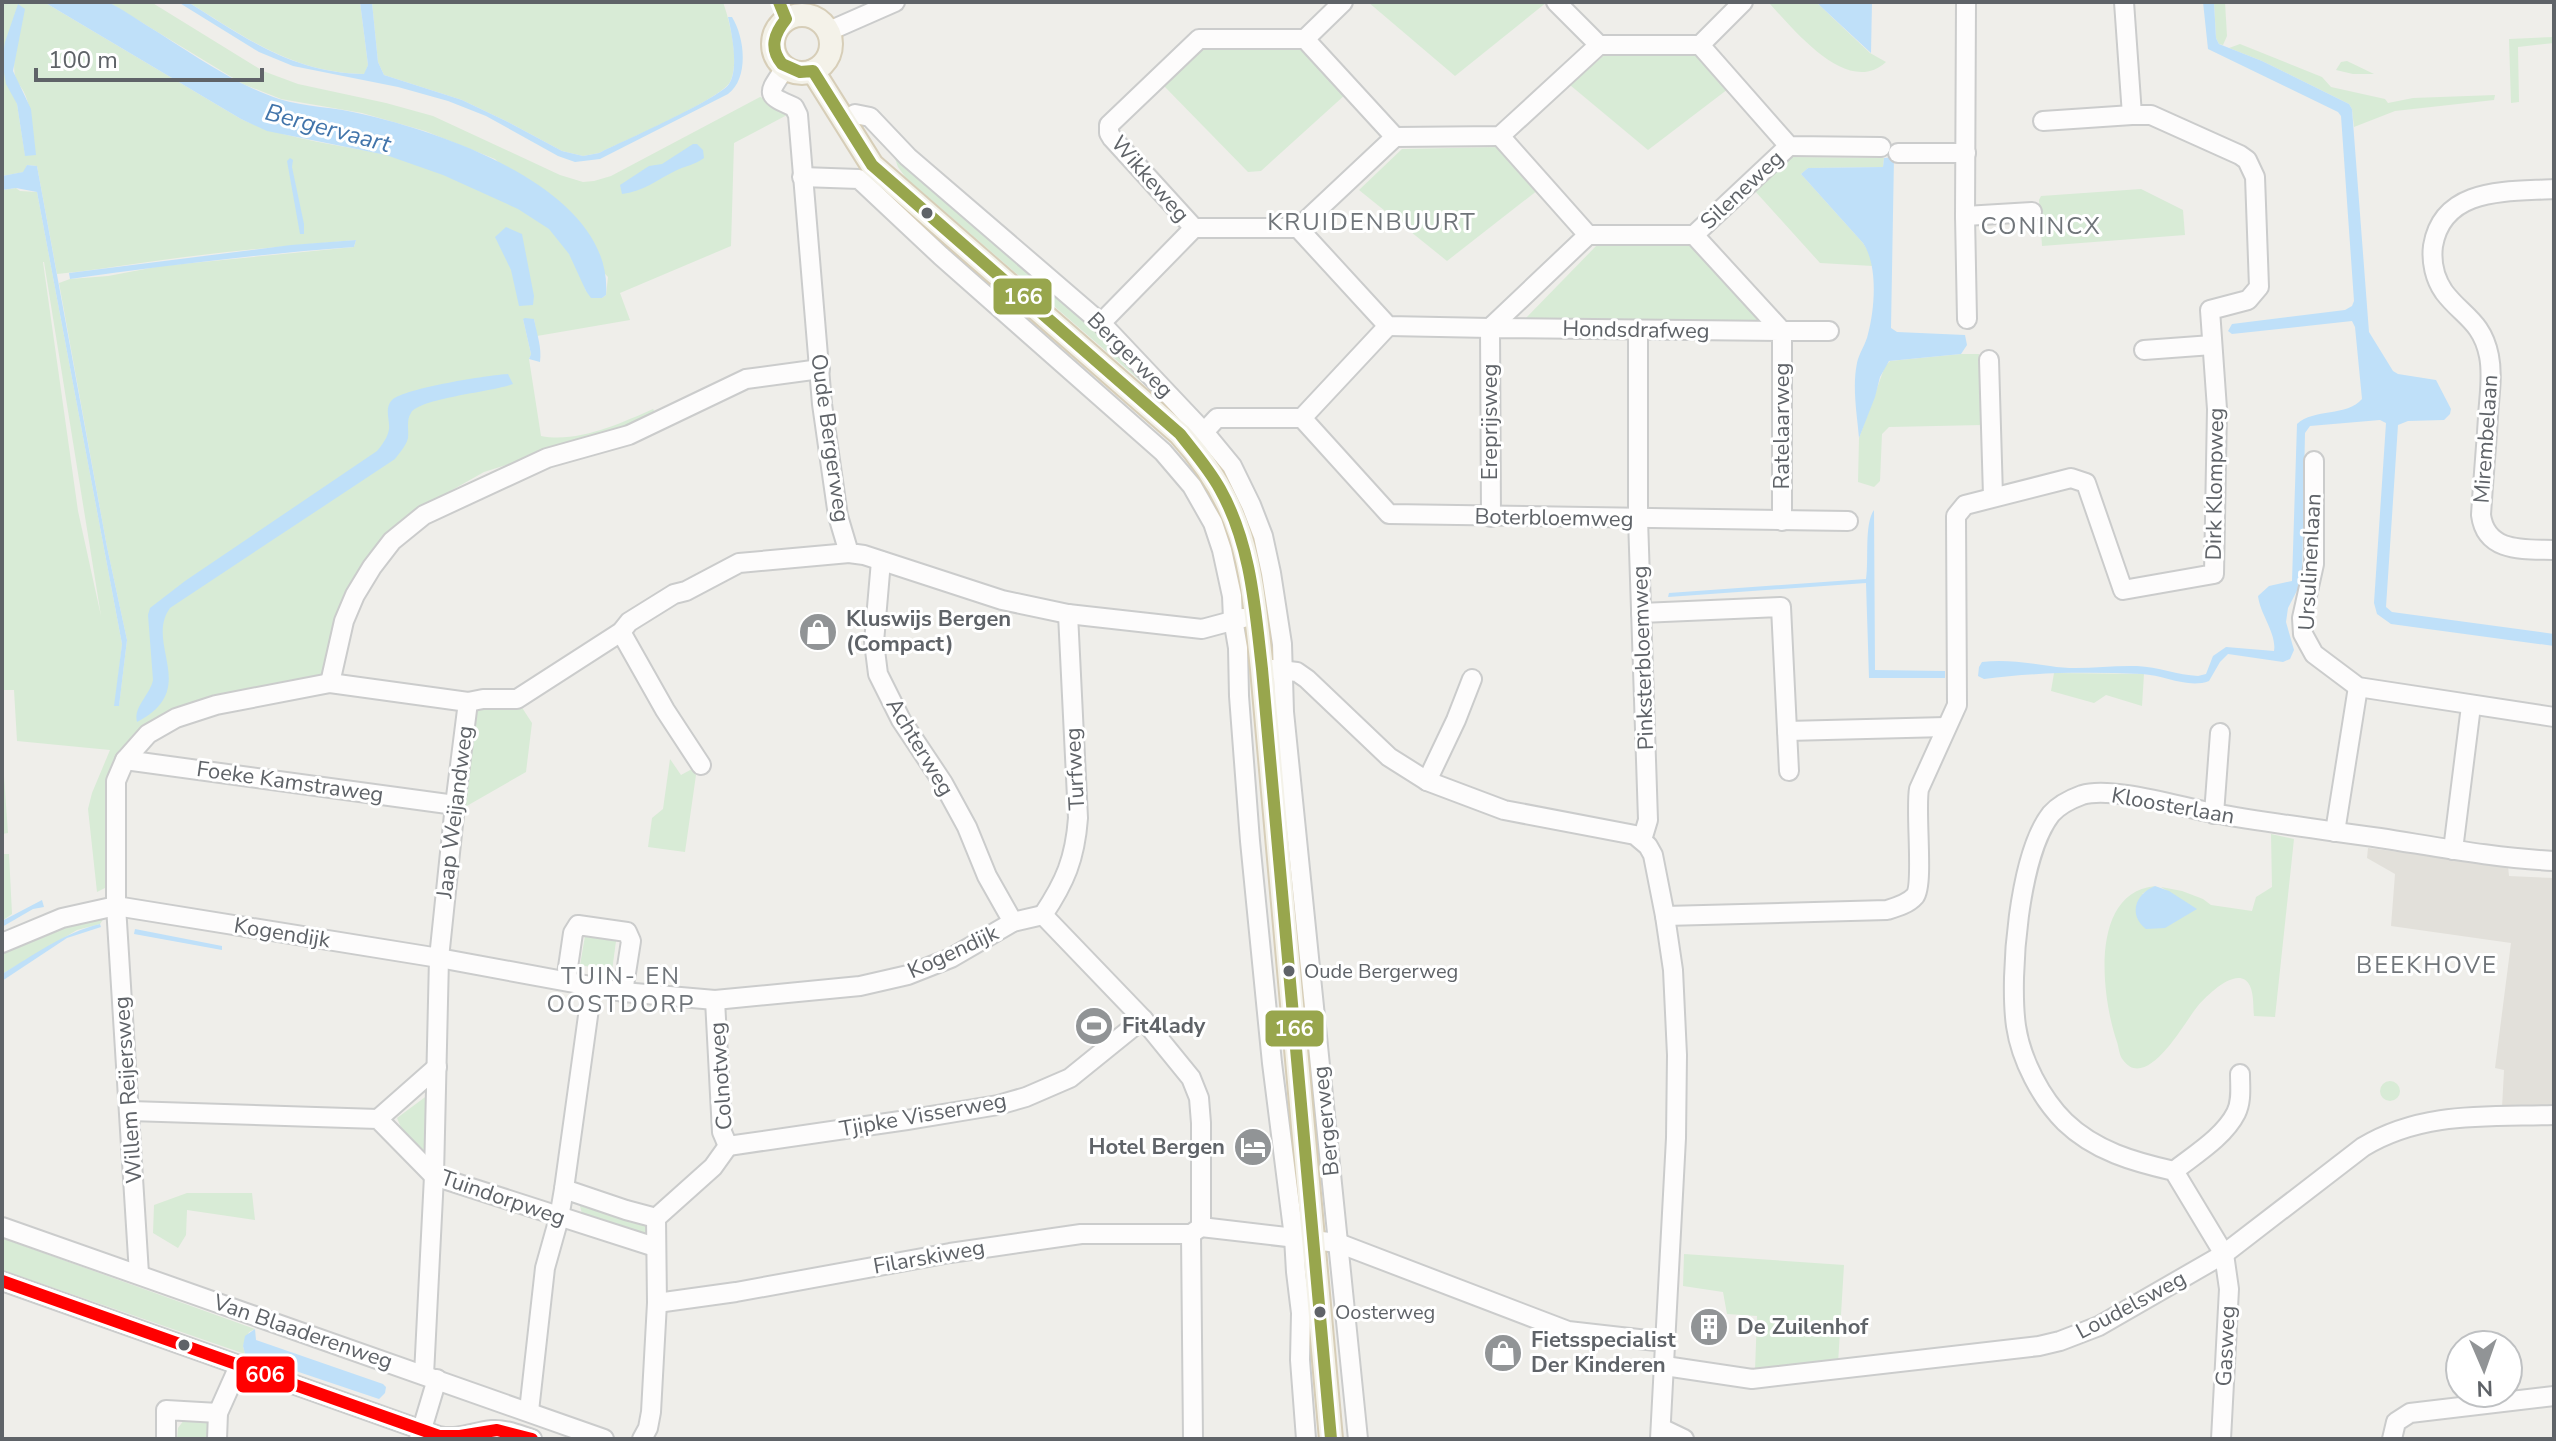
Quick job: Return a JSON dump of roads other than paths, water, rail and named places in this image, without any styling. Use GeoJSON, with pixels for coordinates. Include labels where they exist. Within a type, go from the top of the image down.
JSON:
{"type":"FeatureCollection","features":[{"type":"Feature","properties":{"kind":"main road"},"geometry":{"type":"LineString","coordinates":[[791,9],[818,19],[829,31],[832,42],[830,53],[819,67],[804,73],[785,68],[779,61],[773,43],[775,34],[791,9]]}},
{"type":"Feature","properties":{"kind":"main road","name":"Bergerweg"},"geometry":{"type":"LineString","coordinates":[[819,67],[855,114],[906,194]]}},
{"type":"Feature","properties":{"kind":"main road","name":"Bergerweg"},"geometry":{"type":"LineString","coordinates":[[819,67],[872,165],[1165,419],[1195,450],[1219,484],[1238,526],[1246,550],[1269,675],[1274,802],[1305,1238],[1331,1439]]}},
{"type":"Feature","properties":{"kind":"street"},"geometry":{"type":"LineString","coordinates":[[829,31],[895,2]]}},
{"type":"Feature","properties":{"kind":"street"},"geometry":{"type":"LineString","coordinates":[[1343,2],[1305,39],[1395,137]]}},
{"type":"Feature","properties":{"kind":"street"},"geometry":{"type":"LineString","coordinates":[[1556,2],[1599,45]]}},
{"type":"Feature","properties":{"kind":"street"},"geometry":{"type":"LineString","coordinates":[[1101,323],[1194,228],[1298,228],[1395,137],[1500,136],[1599,45],[1700,45],[1743,2]]}},
{"type":"Feature","properties":{"kind":"street"},"geometry":{"type":"LineString","coordinates":[[1966,2],[1967,319]]}},
{"type":"Feature","properties":{"kind":"street"},"geometry":{"type":"LineString","coordinates":[[2043,121],[2132,115],[2124,2]]}},
{"type":"Feature","properties":{"kind":"street","name":"Wikkeweg"},"geometry":{"type":"LineString","coordinates":[[1194,228],[1112,138],[1109,125],[1199,39],[1305,39]]}},
{"type":"Feature","properties":{"kind":"street"},"geometry":{"type":"LineString","coordinates":[[1700,45],[1789,146],[1966,153]]}},
{"type":"Feature","properties":{"kind":"street","name":"Oude Bergerweg"},"geometry":{"type":"LineString","coordinates":[[785,68],[772,94],[776,100],[797,110],[822,404],[838,516],[849,553],[1002,600],[1068,614],[1202,629],[1233,619],[1256,617]]}},
{"type":"Feature","properties":{"kind":"street","name":"Bergerweg"},"geometry":{"type":"LineString","coordinates":[[855,114],[870,117],[908,157],[1101,323],[1232,466],[1263,536],[1282,644],[1269,675],[1286,728],[1358,1439]]}},
{"type":"Feature","properties":{"kind":"street","name":"Dirk Klompweg"},"geometry":{"type":"LineString","coordinates":[[1665,916],[1887,910],[1904,905],[1917,895],[1919,789],[1957,705],[1956,516],[1965,505],[2071,478],[2086,483],[2123,590],[2214,574],[2217,409],[2210,310],[2248,300],[2259,287],[2255,177],[2252,168],[2240,155],[2151,115],[2132,115]]}},
{"type":"Feature","properties":{"kind":"street"},"geometry":{"type":"LineString","coordinates":[[1490,328],[1588,235],[1500,136]]}},
{"type":"Feature","properties":{"kind":"street","name":"Sileneweg"},"geometry":{"type":"LineString","coordinates":[[1588,235],[1694,235],[1789,146]]}},
{"type":"Feature","properties":{"kind":"street","name":"Bergerweg"},"geometry":{"type":"LineString","coordinates":[[802,177],[859,179],[941,256],[1139,429],[1181,472],[1213,523],[1229,580],[1238,648],[1246,787],[1272,1063],[1305,1238],[1296,1272],[1301,1313],[1300,1360],[1306,1439]]}},
{"type":"Feature","properties":{"kind":"street","name":"Mirembelaan"},"geometry":{"type":"LineString","coordinates":[[2554,189],[2484,194],[2464,201],[2441,224],[2432,254],[2439,283],[2448,297],[2474,322],[2489,354],[2491,378],[2481,515],[2485,531],[2494,542],[2507,547],[2554,550]]}},
{"type":"Feature","properties":{"kind":"street"},"geometry":{"type":"LineString","coordinates":[[1965,216],[2032,212]]}},
{"type":"Feature","properties":{"kind":"street"},"geometry":{"type":"LineString","coordinates":[[1204,432],[1217,418],[1302,418],[1388,326],[1298,228]]}},
{"type":"Feature","properties":{"kind":"street"},"geometry":{"type":"LineString","coordinates":[[1694,235],[1782,331]]}},
{"type":"Feature","properties":{"kind":"street","name":"Hondsdrafweg"},"geometry":{"type":"LineString","coordinates":[[1388,326],[1829,331]]}},
{"type":"Feature","properties":{"kind":"street","name":"Ereprijsweg"},"geometry":{"type":"LineString","coordinates":[[1490,328],[1491,517]]}},
{"type":"Feature","properties":{"kind":"street","name":"Pinksterbloemweg"},"geometry":{"type":"LineString","coordinates":[[1638,331],[1638,519],[1648,820],[1642,840]]}},
{"type":"Feature","properties":{"kind":"street","name":"Ratelaarweg"},"geometry":{"type":"LineString","coordinates":[[1782,331],[1782,521]]}},
{"type":"Feature","properties":{"kind":"street"},"geometry":{"type":"LineString","coordinates":[[2144,350],[2212,345]]}},
{"type":"Feature","properties":{"kind":"street"},"geometry":{"type":"LineString","coordinates":[[1989,360],[1993,496]]}},
{"type":"Feature","properties":{"kind":"street"},"geometry":{"type":"LineString","coordinates":[[330,683],[344,621],[355,595],[392,541],[424,515],[547,458],[629,435],[746,379],[820,369]]}},
{"type":"Feature","properties":{"kind":"street","name":"Boterbloemweg"},"geometry":{"type":"LineString","coordinates":[[1302,418],[1389,514],[1848,521]]}},
{"type":"Feature","properties":{"kind":"street","name":"Ursulinenlaan"},"geometry":{"type":"LineString","coordinates":[[2314,461],[2314,564],[2303,610],[2303,634],[2314,654],[2358,687],[2554,717]]}},
{"type":"Feature","properties":{"kind":"street","name":"Jaap Weijandweg"},"geometry":{"type":"LineString","coordinates":[[420,1435],[430,1377],[439,958],[468,702],[517,699],[674,594],[686,591],[739,563],[849,553]]}},
{"type":"Feature","properties":{"kind":"street","name":"Achterweg"},"geometry":{"type":"LineString","coordinates":[[881,561],[874,642],[878,674],[901,720],[943,783],[967,827],[987,876],[1013,922]]}},
{"type":"Feature","properties":{"kind":"street"},"geometry":{"type":"LineString","coordinates":[[1641,613],[1781,607],[1789,771]]}},
{"type":"Feature","properties":{"kind":"street","name":"Turfweg"},"geometry":{"type":"LineString","coordinates":[[1043,915],[1063,885],[1076,848],[1078,818],[1068,614]]}},
{"type":"Feature","properties":{"kind":"street"},"geometry":{"type":"LineString","coordinates":[[621,632],[665,710],[701,765]]}},
{"type":"Feature","properties":{"kind":"street"},"geometry":{"type":"LineString","coordinates":[[1240,712],[1269,675],[1297,672],[1387,755],[1427,781],[1504,810],[1622,831],[1648,846],[1655,862],[1673,970],[1677,1069],[1660,1433],[1684,1439]]}},
{"type":"Feature","properties":{"kind":"street"},"geometry":{"type":"LineString","coordinates":[[1427,781],[1472,679]]}},
{"type":"Feature","properties":{"kind":"street"},"geometry":{"type":"LineString","coordinates":[[125,760],[148,734],[176,718],[216,705],[330,683],[468,702]]}},
{"type":"Feature","properties":{"kind":"street"},"geometry":{"type":"LineString","coordinates":[[2335,832],[2358,687]]}},
{"type":"Feature","properties":{"kind":"street"},"geometry":{"type":"LineString","coordinates":[[2453,850],[2471,706]]}},
{"type":"Feature","properties":{"kind":"street"},"geometry":{"type":"LineString","coordinates":[[1787,731],[1946,727]]}},
{"type":"Feature","properties":{"kind":"street"},"geometry":{"type":"LineString","coordinates":[[2214,814],[2220,733]]}},
{"type":"Feature","properties":{"kind":"street","name":"Foeke Kamstraweg"},"geometry":{"type":"LineString","coordinates":[[125,760],[455,805]]}},
{"type":"Feature","properties":{"kind":"street","name":"Willem Reijersweg"},"geometry":{"type":"LineString","coordinates":[[125,760],[116,781],[116,906],[139,1274]]}},
{"type":"Feature","properties":{"kind":"street"},"geometry":{"type":"LineString","coordinates":[[1246,787],[1274,802]]}},
{"type":"Feature","properties":{"kind":"street","name":"Kloosterlaan"},"geometry":{"type":"LineString","coordinates":[[2174,1171],[2120,1157],[2091,1142],[2066,1122],[2048,1100],[2028,1064],[2016,1027],[2015,978],[2023,897],[2034,851],[2052,814],[2066,802],[2085,794],[2116,794],[2214,814],[2503,859],[2554,861]]}},
{"type":"Feature","properties":{"kind":"street","name":"Kogendijk"},"geometry":{"type":"LineString","coordinates":[[2,943],[62,918],[116,906],[439,958],[623,992],[715,1000],[860,986],[908,975],[951,958],[1013,922],[1043,915]]}},
{"type":"Feature","properties":{"kind":"street"},"geometry":{"type":"LineString","coordinates":[[1043,915],[1143,1019],[1191,1078],[1199,1098],[1193,1439]]}},
{"type":"Feature","properties":{"kind":"street"},"geometry":{"type":"LineString","coordinates":[[566,981],[573,933],[578,925],[627,932],[631,941],[623,992]]}},
{"type":"Feature","properties":{"kind":"street"},"geometry":{"type":"LineString","coordinates":[[529,1411],[545,1268],[564,1189],[592,987]]}},
{"type":"Feature","properties":{"kind":"street","name":"Colnotweg"},"geometry":{"type":"LineString","coordinates":[[656,1218],[713,1167],[728,1146],[722,1132],[715,1000]]}},
{"type":"Feature","properties":{"kind":"street","name":"Tjipke Visserweg"},"geometry":{"type":"LineString","coordinates":[[728,1146],[907,1120],[998,1105],[1026,1097],[1070,1078],[1143,1019]]}},
{"type":"Feature","properties":{"kind":"street"},"geometry":{"type":"LineString","coordinates":[[130,1111],[378,1119],[437,1067]]}},
{"type":"Feature","properties":{"kind":"street"},"geometry":{"type":"LineString","coordinates":[[2224,1254],[2174,1171],[2214,1138],[2236,1114],[2240,1102],[2240,1074]]}},
{"type":"Feature","properties":{"kind":"street","name":"Loudelsweg"},"geometry":{"type":"LineString","coordinates":[[1665,1366],[1752,1379],[2060,1341],[2099,1326],[2224,1254],[2363,1147],[2399,1129],[2440,1119],[2554,1115]]}},
{"type":"Feature","properties":{"kind":"street","name":"Tuindorpweg"},"geometry":{"type":"LineString","coordinates":[[378,1119],[434,1176],[655,1247]]}},
{"type":"Feature","properties":{"kind":"street"},"geometry":{"type":"LineString","coordinates":[[564,1189],[656,1218],[657,1303],[651,1412],[642,1439]]}},
{"type":"Feature","properties":{"kind":"street","name":"Van Blaaderenweg"},"geometry":{"type":"LineString","coordinates":[[2,1227],[604,1439]]}},
{"type":"Feature","properties":{"kind":"street"},"geometry":{"type":"LineString","coordinates":[[1196,1230],[1338,1243],[1568,1331],[1665,1342]]}},
{"type":"Feature","properties":{"kind":"street","name":"Filarskiweg"},"geometry":{"type":"LineString","coordinates":[[657,1303],[1081,1234],[1196,1230]]}},
{"type":"Feature","properties":{"kind":"street","name":"Gasweg"},"geometry":{"type":"LineString","coordinates":[[2221,1439],[2229,1289],[2224,1254]]}},
{"type":"Feature","properties":{"kind":"street"},"geometry":{"type":"LineString","coordinates":[[2,1281],[420,1435],[457,1438],[504,1430],[532,1439]]}},
{"type":"Feature","properties":{"kind":"street"},"geometry":{"type":"LineString","coordinates":[[217,1439],[218,1413],[239,1366]]}},
{"type":"Feature","properties":{"kind":"street"},"geometry":{"type":"LineString","coordinates":[[2392,1439],[2396,1422],[2410,1413],[2554,1396]]}},
{"type":"Feature","properties":{"kind":"street"},"geometry":{"type":"LineString","coordinates":[[166,1439],[166,1410],[218,1413]]}},
{"type":"Feature","properties":{"kind":"water","name":"Bergervaart"},"geometry":{"type":"Polygon","coordinates":[[[44,2],[110,3],[211,66],[261,92],[289,102],[397,123],[478,152],[518,172],[554,197],[583,225],[601,258],[606,295],[591,298],[569,254],[549,229],[518,209],[443,175],[386,155],[267,131],[241,119],[44,2]]]}},
{"type":"Feature","properties":{"kind":"water"},"geometry":{"type":"Polygon","coordinates":[[[178,2],[188,2],[250,40],[292,60],[338,72],[364,74],[368,65],[360,2],[372,2],[378,62],[384,75],[462,100],[562,151],[583,156],[599,153],[668,120],[708,100],[729,84],[734,61],[728,17],[732,17],[740,36],[742,68],[735,87],[728,94],[600,159],[575,162],[558,156],[486,116],[448,101],[398,87],[293,66],[259,52],[178,2]]]}},
{"type":"Feature","properties":{"kind":"water"},"geometry":{"type":"Polygon","coordinates":[[[1816,2],[1872,2],[1871,53],[1816,2]]]}},
{"type":"Feature","properties":{"kind":"water"},"geometry":{"type":"Polygon","coordinates":[[[2203,2],[2214,2],[2219,44],[2262,61],[2349,104],[2352,109],[2369,332],[2393,371],[2436,380],[2451,409],[2444,420],[2408,421],[2398,425],[2386,607],[2392,612],[2554,634],[2554,646],[2391,624],[2377,614],[2374,603],[2386,423],[2380,420],[2310,426],[2305,433],[2302,581],[2288,608],[2286,622],[2294,650],[2290,659],[2283,662],[2228,654],[2209,681],[2201,683],[2122,673],[2043,674],[1984,679],[1978,676],[1982,662],[1999,661],[2071,668],[2137,666],[2198,676],[2206,674],[2213,656],[2226,647],[2274,651],[2273,638],[2258,596],[2269,586],[2292,581],[2297,424],[2312,416],[2356,405],[2362,399],[2352,321],[2232,334],[2228,331],[2232,324],[2345,310],[2352,306],[2341,116],[2208,49],[2203,2]]]}},
{"type":"Feature","properties":{"kind":"water"},"geometry":{"type":"Polygon","coordinates":[[[18,4],[25,9],[13,71],[31,109],[36,155],[25,156],[17,104],[6,84],[2,61],[18,4]]]}},
{"type":"Feature","properties":{"kind":"water"},"geometry":{"type":"Polygon","coordinates":[[[693,144],[703,150],[704,158],[643,188],[622,194],[620,185],[693,144]]]}},
{"type":"Feature","properties":{"kind":"water"},"geometry":{"type":"Polygon","coordinates":[[[1894,157],[1891,328],[1897,332],[1965,335],[1967,345],[1961,354],[1889,361],[1880,377],[1859,438],[1855,381],[1872,312],[1874,287],[1871,263],[1863,243],[1801,174],[1808,168],[1883,167],[1884,158],[1894,157]]]}},
{"type":"Feature","properties":{"kind":"water"},"geometry":{"type":"Polygon","coordinates":[[[290,158],[293,160],[304,234],[300,234],[287,161],[290,158]]]}},
{"type":"Feature","properties":{"kind":"water"},"geometry":{"type":"Polygon","coordinates":[[[27,165],[37,166],[127,640],[119,706],[114,706],[122,644],[37,192],[16,188],[2,190],[2,176],[23,172],[27,165]]]}},
{"type":"Feature","properties":{"kind":"water"},"geometry":{"type":"Polygon","coordinates":[[[506,227],[522,234],[533,305],[519,306],[511,270],[495,237],[506,227]]]}},
{"type":"Feature","properties":{"kind":"water"},"geometry":{"type":"Polygon","coordinates":[[[356,240],[354,247],[70,279],[69,273],[291,245],[356,240]]]}},
{"type":"Feature","properties":{"kind":"water"},"geometry":{"type":"Polygon","coordinates":[[[525,318],[534,319],[540,362],[529,359],[531,354],[525,318]]]}},
{"type":"Feature","properties":{"kind":"water"},"geometry":{"type":"Polygon","coordinates":[[[508,374],[513,384],[442,399],[417,408],[409,419],[407,441],[395,459],[170,608],[164,622],[163,636],[169,681],[166,695],[156,709],[137,722],[137,711],[153,680],[150,608],[377,451],[388,432],[388,410],[392,400],[429,387],[508,374]]]}},
{"type":"Feature","properties":{"kind":"water"},"geometry":{"type":"Polygon","coordinates":[[[1874,510],[1875,670],[1945,671],[1945,678],[1869,678],[1866,583],[1668,597],[1669,593],[1866,579],[1868,533],[1874,510]]]}},
{"type":"Feature","properties":{"kind":"water"},"geometry":{"type":"Polygon","coordinates":[[[2155,886],[2197,909],[2165,928],[2146,929],[2137,918],[2136,905],[2143,894],[2155,886]]]}},
{"type":"Feature","properties":{"kind":"water"},"geometry":{"type":"Polygon","coordinates":[[[42,900],[44,907],[33,909],[2,927],[2,921],[42,900]]]}},
{"type":"Feature","properties":{"kind":"water"},"geometry":{"type":"Polygon","coordinates":[[[100,924],[101,927],[67,938],[2,981],[2,974],[49,945],[100,924]]]}},
{"type":"Feature","properties":{"kind":"water"},"geometry":{"type":"Polygon","coordinates":[[[135,929],[222,946],[222,950],[134,934],[135,929]]]}},
{"type":"Feature","properties":{"kind":"water"},"geometry":{"type":"Polygon","coordinates":[[[255,1329],[256,1340],[383,1384],[385,1393],[379,1399],[245,1354],[245,1336],[255,1329]]]}},
{"type":"Feature","properties":{"kind":"place","name":"Kluswijs Bergen (Compact)"},"geometry":{"type":"Point","coordinates":[818,632]}},
{"type":"Feature","properties":{"kind":"place","name":"Oude Bergerweg"},"geometry":{"type":"Point","coordinates":[1289,971]}},
{"type":"Feature","properties":{"kind":"place","name":"Fit4lady"},"geometry":{"type":"Point","coordinates":[1094,1026]}},
{"type":"Feature","properties":{"kind":"place","name":"Hotel Bergen"},"geometry":{"type":"Point","coordinates":[1253,1147]}},
{"type":"Feature","properties":{"kind":"place","name":"Oosterweg"},"geometry":{"type":"Point","coordinates":[1320,1312]}},
{"type":"Feature","properties":{"kind":"place","name":"De Zuilenhof"},"geometry":{"type":"Point","coordinates":[1709,1327]}},
{"type":"Feature","properties":{"kind":"place","name":"Fietsspecialist Der Kinderen"},"geometry":{"type":"Point","coordinates":[1503,1353]}},
{"type":"Feature","properties":{"kind":"district","name":"KRUIDENBUURT"},"geometry":{"type":"Point","coordinates":[1372,222]}},
{"type":"Feature","properties":{"kind":"district","name":"CONINCX"},"geometry":{"type":"Point","coordinates":[2041,226]}},
{"type":"Feature","properties":{"kind":"district","name":"BEEKHOVE"},"geometry":{"type":"Point","coordinates":[2427,965]}},
{"type":"Feature","properties":{"kind":"district","name":"TUIN- EN OOSTDORP"},"geometry":{"type":"Point","coordinates":[621,990]}}]}
